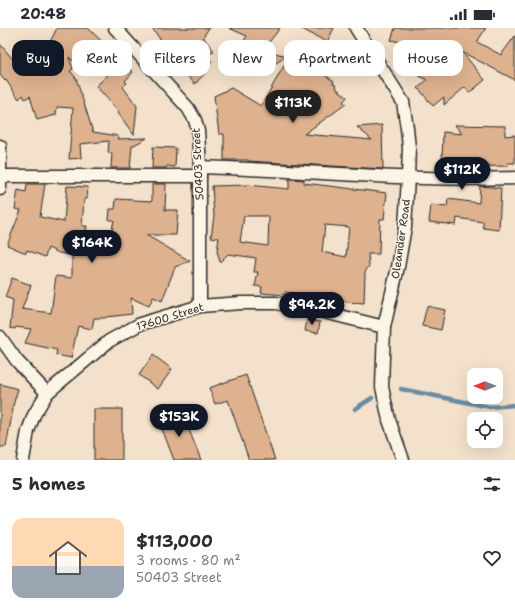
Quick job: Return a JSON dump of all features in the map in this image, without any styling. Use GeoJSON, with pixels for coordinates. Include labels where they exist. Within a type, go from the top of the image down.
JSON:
{"type":"FeatureCollection","features":[{"type":"Feature","properties":{"kind":"street","name":"50403 Street"},"geometry":{"type":"LineString","coordinates":[[115,28],[188,108],[195,120],[198,131],[200,171],[200,306]]}},
{"type":"Feature","properties":{"kind":"street","name":"Oleander Road"},"geometry":{"type":"LineString","coordinates":[[356,28],[403,102],[407,128],[409,148],[405,227],[400,260],[384,327],[382,387],[389,420],[403,460]]}},
{"type":"Feature","properties":{"kind":"street"},"geometry":{"type":"LineString","coordinates":[[0,146],[0,189]]}},
{"type":"Feature","properties":{"kind":"street"},"geometry":{"type":"LineString","coordinates":[[1,176],[200,171],[250,168],[408,178],[515,178]]}},
{"type":"Feature","properties":{"kind":"street","name":"17600 Street"},"geometry":{"type":"LineString","coordinates":[[23,460],[28,431],[34,415],[47,394],[109,342],[140,324],[200,306],[241,303],[276,303],[324,312],[384,327]]}},
{"type":"Feature","properties":{"kind":"street"},"geometry":{"type":"LineString","coordinates":[[0,337],[16,361],[47,394]]}},
{"type":"Feature","properties":{"kind":"building"},"geometry":{"type":"Polygon","coordinates":[[[57,28],[88,28],[100,40],[72,40],[72,60],[69,57],[72,70],[70,71],[72,76],[76,78],[93,132],[118,136],[118,139],[147,138],[132,146],[130,168],[111,168],[112,153],[108,153],[109,141],[80,144],[81,158],[69,159],[73,108],[57,107],[56,115],[37,120],[30,96],[25,99],[23,95],[19,99],[6,80],[5,81],[0,75],[0,44],[12,58],[12,76],[64,76],[64,40],[51,40],[57,28]]]}},
{"type":"Feature","properties":{"kind":"building"},"geometry":{"type":"Polygon","coordinates":[[[152,28],[209,28],[203,37],[205,40],[161,40],[152,28]]]}},
{"type":"Feature","properties":{"kind":"building"},"geometry":{"type":"Polygon","coordinates":[[[229,28],[280,28],[271,40],[244,40],[247,36],[229,28]]]}},
{"type":"Feature","properties":{"kind":"building"},"geometry":{"type":"Polygon","coordinates":[[[300,28],[334,28],[328,40],[323,40],[300,28]]]}},
{"type":"Feature","properties":{"kind":"building"},"geometry":{"type":"Polygon","coordinates":[[[395,28],[486,28],[477,42],[501,55],[515,36],[515,80],[463,53],[463,40],[391,40],[395,28]]]}},
{"type":"Feature","properties":{"kind":"building"},"geometry":{"type":"Polygon","coordinates":[[[210,46],[214,51],[210,54],[210,46]]]}},
{"type":"Feature","properties":{"kind":"building"},"geometry":{"type":"Polygon","coordinates":[[[276,53],[284,55],[284,58],[276,63],[276,53]]]}},
{"type":"Feature","properties":{"kind":"building"},"geometry":{"type":"Polygon","coordinates":[[[463,53],[485,80],[469,93],[465,87],[444,105],[444,97],[433,106],[418,88],[427,80],[420,76],[463,76],[463,53]]]}},
{"type":"Feature","properties":{"kind":"building"},"geometry":{"type":"Polygon","coordinates":[[[284,66],[284,76],[326,76],[334,81],[333,83],[337,86],[336,88],[347,97],[343,102],[346,104],[304,134],[372,140],[357,127],[382,125],[383,169],[248,160],[224,160],[224,134],[219,134],[214,96],[231,88],[261,106],[284,66]]]}},
{"type":"Feature","properties":{"kind":"building"},"geometry":{"type":"Polygon","coordinates":[[[107,76],[129,76],[125,81],[127,83],[123,87],[137,106],[134,135],[118,113],[119,112],[96,86],[107,76]]]}},
{"type":"Feature","properties":{"kind":"building"},"geometry":{"type":"Polygon","coordinates":[[[187,76],[202,76],[195,84],[187,76]]]}},
{"type":"Feature","properties":{"kind":"building"},"geometry":{"type":"Polygon","coordinates":[[[455,125],[505,126],[505,136],[515,135],[515,163],[507,163],[508,166],[454,167],[455,165],[452,163],[442,162],[443,132],[462,134],[455,125]]]}},
{"type":"Feature","properties":{"kind":"building"},"geometry":{"type":"Polygon","coordinates":[[[153,147],[176,148],[175,167],[167,166],[166,168],[152,168],[153,147]]]}},
{"type":"Feature","properties":{"kind":"building"},"geometry":{"type":"Polygon","coordinates":[[[289,179],[304,180],[304,183],[387,193],[384,219],[380,219],[379,254],[368,254],[369,266],[365,272],[364,303],[330,300],[330,298],[285,292],[285,295],[261,293],[262,287],[255,286],[258,272],[254,272],[256,258],[228,254],[220,262],[217,251],[219,238],[211,237],[214,216],[212,186],[248,185],[289,189],[289,179]],[[244,216],[240,242],[268,246],[269,216],[244,216]],[[325,225],[322,252],[346,257],[349,227],[325,225]]]}},
{"type":"Feature","properties":{"kind":"building"},"geometry":{"type":"Polygon","coordinates":[[[27,184],[45,184],[40,217],[64,222],[67,186],[88,187],[87,199],[84,199],[82,226],[87,226],[84,240],[109,244],[114,220],[109,220],[110,209],[115,209],[116,199],[152,201],[152,184],[166,184],[165,210],[178,210],[176,235],[146,235],[190,261],[175,267],[162,301],[153,297],[149,306],[131,298],[132,314],[94,318],[92,329],[78,326],[71,358],[56,355],[57,350],[25,343],[31,329],[16,327],[15,329],[10,328],[13,300],[5,297],[12,278],[31,285],[22,309],[51,313],[56,276],[72,278],[72,255],[59,253],[48,248],[45,257],[27,250],[26,253],[7,245],[21,210],[15,209],[18,190],[26,192],[27,184]]]}},
{"type":"Feature","properties":{"kind":"building"},"geometry":{"type":"Polygon","coordinates":[[[480,186],[501,188],[499,230],[483,228],[483,222],[457,218],[456,225],[429,222],[431,205],[447,207],[448,199],[479,203],[480,186]]]}},
{"type":"Feature","properties":{"kind":"building"},"geometry":{"type":"Polygon","coordinates":[[[427,306],[445,310],[441,330],[422,326],[427,306]]]}},
{"type":"Feature","properties":{"kind":"building"},"geometry":{"type":"Polygon","coordinates":[[[307,320],[320,322],[318,333],[305,331],[307,320]]]}},
{"type":"Feature","properties":{"kind":"building"},"geometry":{"type":"Polygon","coordinates":[[[153,355],[172,369],[158,389],[139,375],[153,355]]]}},
{"type":"Feature","properties":{"kind":"building"},"geometry":{"type":"Polygon","coordinates":[[[246,375],[275,460],[249,460],[228,400],[215,404],[209,388],[246,375]]]}},
{"type":"Feature","properties":{"kind":"building"},"geometry":{"type":"Polygon","coordinates":[[[0,384],[18,389],[12,409],[6,447],[0,447],[0,384]]]}},
{"type":"Feature","properties":{"kind":"building"},"geometry":{"type":"Polygon","coordinates":[[[94,409],[122,409],[122,460],[94,460],[94,409]]]}},
{"type":"Feature","properties":{"kind":"building"},"geometry":{"type":"Polygon","coordinates":[[[182,412],[201,460],[174,460],[159,421],[182,412]]]}},
{"type":"Feature","properties":{"kind":"waterway"},"geometry":{"type":"LineString","coordinates":[[401,389],[490,407],[515,405]]}},
{"type":"Feature","properties":{"kind":"waterway"},"geometry":{"type":"LineString","coordinates":[[355,409],[372,398]]}}]}
